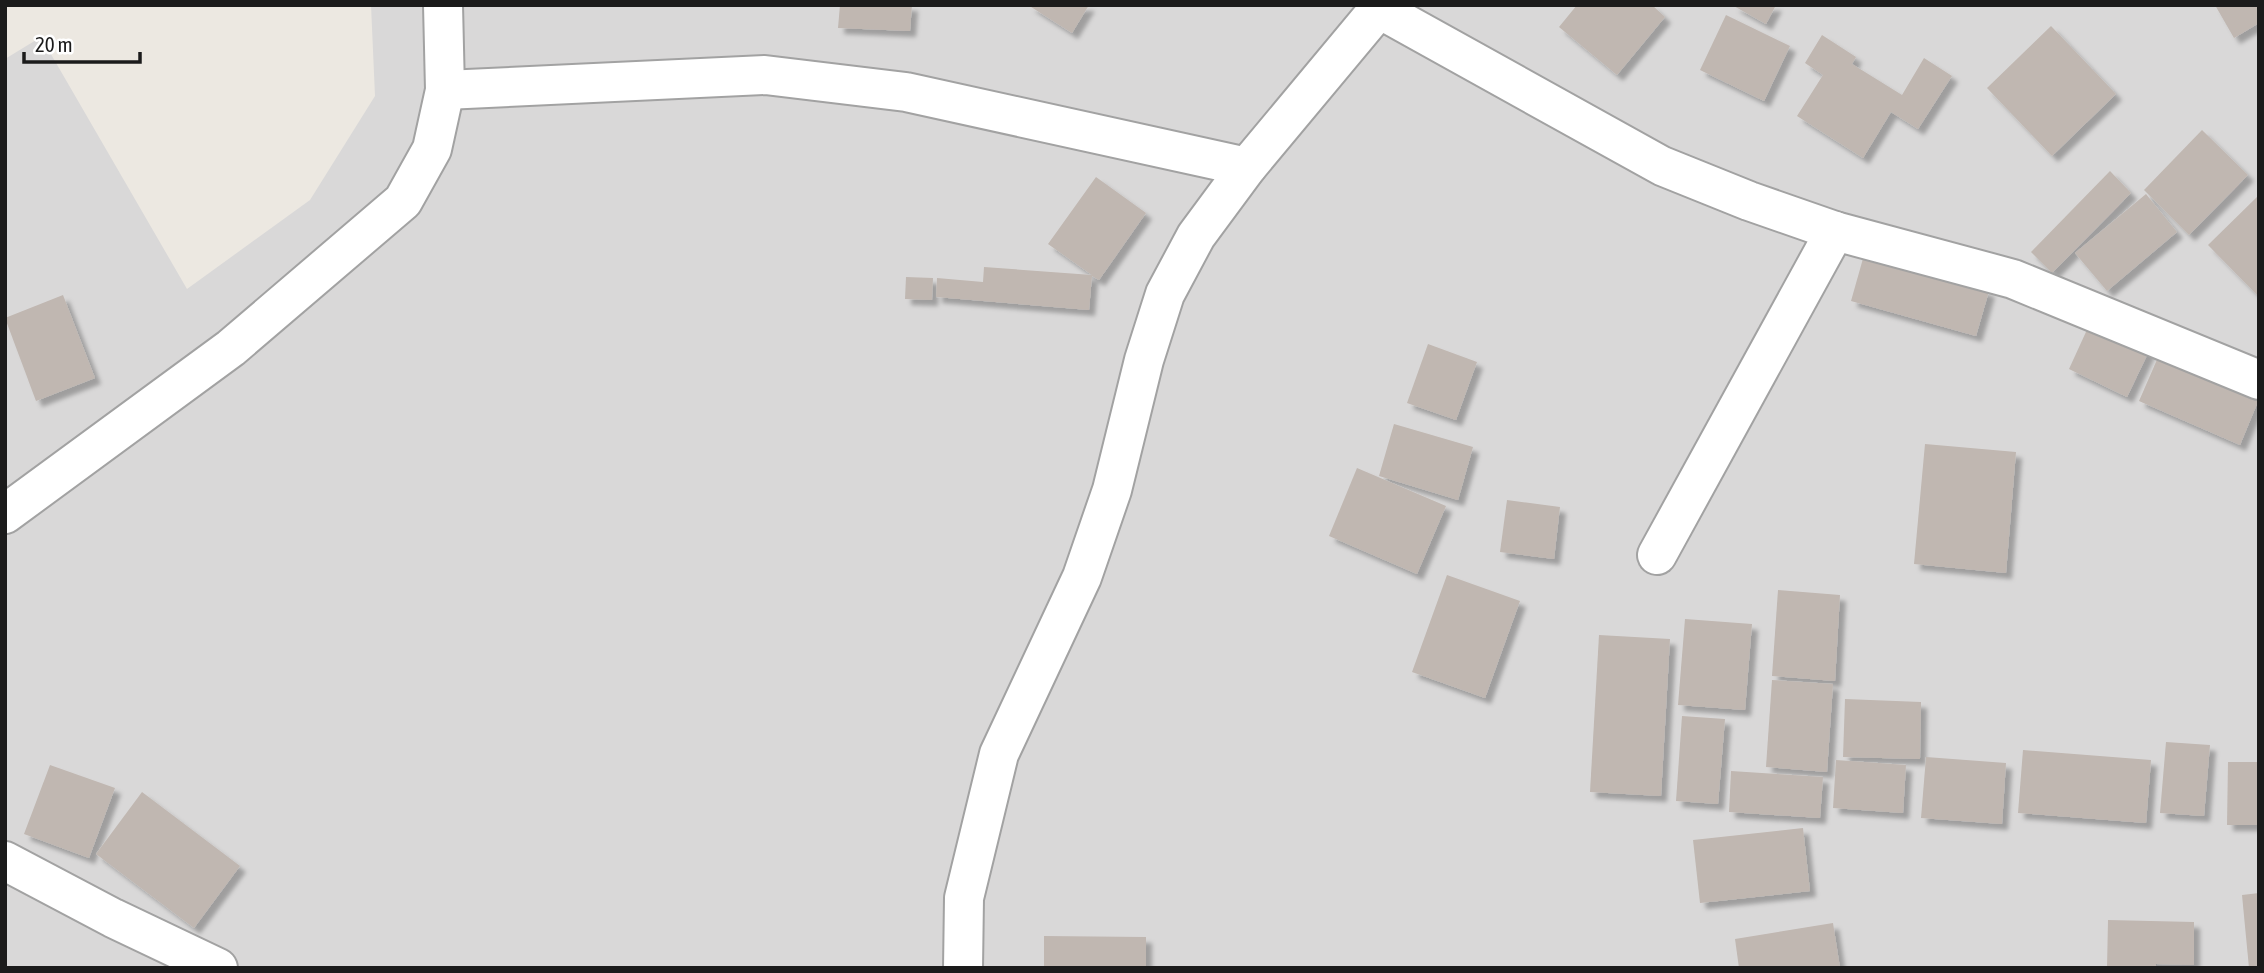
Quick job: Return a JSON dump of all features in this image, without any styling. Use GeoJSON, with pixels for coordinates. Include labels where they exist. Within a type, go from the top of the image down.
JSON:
{"type":"FeatureCollection","features":[{"type":"Feature","properties":{"kind":"street"},"geometry":{"type":"LineString","coordinates":[[5,514],[231,348],[403,201],[432,149],[445,90],[443,5]]}},
{"type":"Feature","properties":{"kind":"street"},"geometry":{"type":"LineString","coordinates":[[963,968],[964,898],[999,754],[1082,577],[1112,490],[1144,360],[1165,294],[1196,236],[1248,167],[1380,7],[1662,166],[1749,201],[1835,231],[2013,279],[2259,380]]}},
{"type":"Feature","properties":{"kind":"street"},"geometry":{"type":"LineString","coordinates":[[445,90],[765,75],[906,92],[1248,167]]}},
{"type":"Feature","properties":{"kind":"street"},"geometry":{"type":"LineString","coordinates":[[1657,555],[1835,231]]}},
{"type":"Feature","properties":{"kind":"street"},"geometry":{"type":"LineString","coordinates":[[5,861],[113,918],[218,968]]}},
{"type":"Feature","properties":{"kind":"shaded area"},"geometry":{"type":"Polygon","coordinates":[[[371,5],[2259,5],[2259,968],[5,968],[5,59],[41,37],[187,289],[310,200],[375,96],[371,5]]]}},
{"type":"Feature","properties":{"kind":"building"},"geometry":{"type":"Polygon","coordinates":[[[840,5],[912,5],[910,31],[838,28],[840,5]]]}},
{"type":"Feature","properties":{"kind":"building"},"geometry":{"type":"Polygon","coordinates":[[[1028,5],[1089,5],[1072,33],[1028,5]]]}},
{"type":"Feature","properties":{"kind":"building"},"geometry":{"type":"Polygon","coordinates":[[[1577,5],[1652,5],[1665,17],[1617,75],[1559,27],[1577,5]]]}},
{"type":"Feature","properties":{"kind":"building"},"geometry":{"type":"Polygon","coordinates":[[[1732,5],[1776,5],[1766,24],[1732,5]]]}},
{"type":"Feature","properties":{"kind":"building"},"geometry":{"type":"Polygon","coordinates":[[[2215,5],[2259,5],[2259,23],[2234,38],[2215,5]]]}},
{"type":"Feature","properties":{"kind":"building"},"geometry":{"type":"Polygon","coordinates":[[[1726,15],[1790,46],[1764,101],[1700,70],[1726,15]]]}},
{"type":"Feature","properties":{"kind":"building"},"geometry":{"type":"Polygon","coordinates":[[[2051,26],[2116,94],[2052,156],[1987,88],[2051,26]]]}},
{"type":"Feature","properties":{"kind":"building"},"geometry":{"type":"Polygon","coordinates":[[[1822,35],[1856,57],[1852,64],[1902,95],[1924,58],[1952,76],[1918,129],[1891,112],[1863,158],[1797,116],[1823,75],[1805,63],[1822,35]]]}},
{"type":"Feature","properties":{"kind":"building"},"geometry":{"type":"Polygon","coordinates":[[[2202,130],[2248,175],[2189,235],[2144,190],[2202,130]]]}},
{"type":"Feature","properties":{"kind":"building"},"geometry":{"type":"Polygon","coordinates":[[[2110,171],[2131,193],[2052,273],[2031,252],[2110,171]]]}},
{"type":"Feature","properties":{"kind":"building"},"geometry":{"type":"Polygon","coordinates":[[[1096,177],[1146,213],[1099,280],[1092,276],[1089,310],[936,297],[937,278],[983,282],[984,267],[1092,275],[1048,244],[1096,177]]]}},
{"type":"Feature","properties":{"kind":"building"},"geometry":{"type":"Polygon","coordinates":[[[2146,194],[2177,232],[2107,291],[2075,253],[2146,194]]]}},
{"type":"Feature","properties":{"kind":"building"},"geometry":{"type":"Polygon","coordinates":[[[2259,195],[2259,297],[2208,245],[2259,195]]]}},
{"type":"Feature","properties":{"kind":"building"},"geometry":{"type":"Polygon","coordinates":[[[1864,255],[1989,291],[1976,336],[1851,301],[1864,255]]]}},
{"type":"Feature","properties":{"kind":"building"},"geometry":{"type":"Polygon","coordinates":[[[906,277],[933,278],[932,300],[905,299],[906,277]]]}},
{"type":"Feature","properties":{"kind":"building"},"geometry":{"type":"Polygon","coordinates":[[[63,295],[95,378],[36,401],[5,318],[63,295]]]}},
{"type":"Feature","properties":{"kind":"building"},"geometry":{"type":"Polygon","coordinates":[[[2091,321],[2150,349],[2127,397],[2069,369],[2091,321]]]}},
{"type":"Feature","properties":{"kind":"building"},"geometry":{"type":"Polygon","coordinates":[[[1428,344],[1477,362],[1456,420],[1407,403],[1428,344]]]}},
{"type":"Feature","properties":{"kind":"building"},"geometry":{"type":"Polygon","coordinates":[[[2159,355],[2259,399],[2240,445],[2139,401],[2159,355]]]}},
{"type":"Feature","properties":{"kind":"building"},"geometry":{"type":"Polygon","coordinates":[[[1394,424],[1473,447],[1458,500],[1379,476],[1394,424]]]}},
{"type":"Feature","properties":{"kind":"building"},"geometry":{"type":"Polygon","coordinates":[[[1925,444],[2016,452],[2006,573],[1914,564],[1925,444]]]}},
{"type":"Feature","properties":{"kind":"building"},"geometry":{"type":"Polygon","coordinates":[[[1357,468],[1446,506],[1417,574],[1329,536],[1357,468]]]}},
{"type":"Feature","properties":{"kind":"building"},"geometry":{"type":"Polygon","coordinates":[[[1507,500],[1560,507],[1554,559],[1500,552],[1507,500]]]}},
{"type":"Feature","properties":{"kind":"building"},"geometry":{"type":"Polygon","coordinates":[[[1447,575],[1520,601],[1485,698],[1412,672],[1447,575]]]}},
{"type":"Feature","properties":{"kind":"building"},"geometry":{"type":"Polygon","coordinates":[[[1778,590],[1840,595],[1835,681],[1772,676],[1778,590]]]}},
{"type":"Feature","properties":{"kind":"building"},"geometry":{"type":"Polygon","coordinates":[[[1685,619],[1752,624],[1745,710],[1678,705],[1685,619]]]}},
{"type":"Feature","properties":{"kind":"building"},"geometry":{"type":"Polygon","coordinates":[[[1599,635],[1670,639],[1661,796],[1590,792],[1599,635]]]}},
{"type":"Feature","properties":{"kind":"building"},"geometry":{"type":"Polygon","coordinates":[[[1772,680],[1833,684],[1827,772],[1766,767],[1772,680]]]}},
{"type":"Feature","properties":{"kind":"building"},"geometry":{"type":"Polygon","coordinates":[[[1845,699],[1921,702],[1920,759],[1843,757],[1845,699]]]}},
{"type":"Feature","properties":{"kind":"building"},"geometry":{"type":"Polygon","coordinates":[[[1682,716],[1725,719],[1718,804],[1676,801],[1682,716]]]}},
{"type":"Feature","properties":{"kind":"building"},"geometry":{"type":"Polygon","coordinates":[[[2166,742],[2210,745],[2204,816],[2160,813],[2166,742]]]}},
{"type":"Feature","properties":{"kind":"building"},"geometry":{"type":"Polygon","coordinates":[[[2023,750],[2151,760],[2146,823],[2018,813],[2023,750]]]}},
{"type":"Feature","properties":{"kind":"building"},"geometry":{"type":"Polygon","coordinates":[[[1926,757],[2006,763],[2002,824],[1921,818],[1926,757]]]}},
{"type":"Feature","properties":{"kind":"building"},"geometry":{"type":"Polygon","coordinates":[[[1836,760],[1906,765],[1903,813],[1833,808],[1836,760]]]}},
{"type":"Feature","properties":{"kind":"building"},"geometry":{"type":"Polygon","coordinates":[[[2228,762],[2259,762],[2259,825],[2227,825],[2228,762]]]}},
{"type":"Feature","properties":{"kind":"building"},"geometry":{"type":"Polygon","coordinates":[[[50,765],[115,788],[89,858],[24,834],[50,765]]]}},
{"type":"Feature","properties":{"kind":"building"},"geometry":{"type":"Polygon","coordinates":[[[1731,771],[1823,777],[1820,818],[1729,812],[1731,771]]]}},
{"type":"Feature","properties":{"kind":"building"},"geometry":{"type":"Polygon","coordinates":[[[142,792],[240,866],[194,928],[96,854],[142,792]]]}},
{"type":"Feature","properties":{"kind":"building"},"geometry":{"type":"Polygon","coordinates":[[[1803,828],[1810,891],[1700,903],[1693,840],[1803,828]]]}},
{"type":"Feature","properties":{"kind":"building"},"geometry":{"type":"Polygon","coordinates":[[[2259,893],[2259,968],[2249,968],[2242,895],[2259,893]]]}},
{"type":"Feature","properties":{"kind":"building"},"geometry":{"type":"Polygon","coordinates":[[[2108,920],[2194,922],[2194,965],[2156,964],[2156,968],[2107,968],[2108,920]]]}},
{"type":"Feature","properties":{"kind":"building"},"geometry":{"type":"Polygon","coordinates":[[[1833,923],[1840,968],[1739,968],[1735,939],[1833,923]]]}},
{"type":"Feature","properties":{"kind":"building"},"geometry":{"type":"Polygon","coordinates":[[[1044,936],[1146,937],[1146,968],[1044,968],[1044,936]]]}}]}
